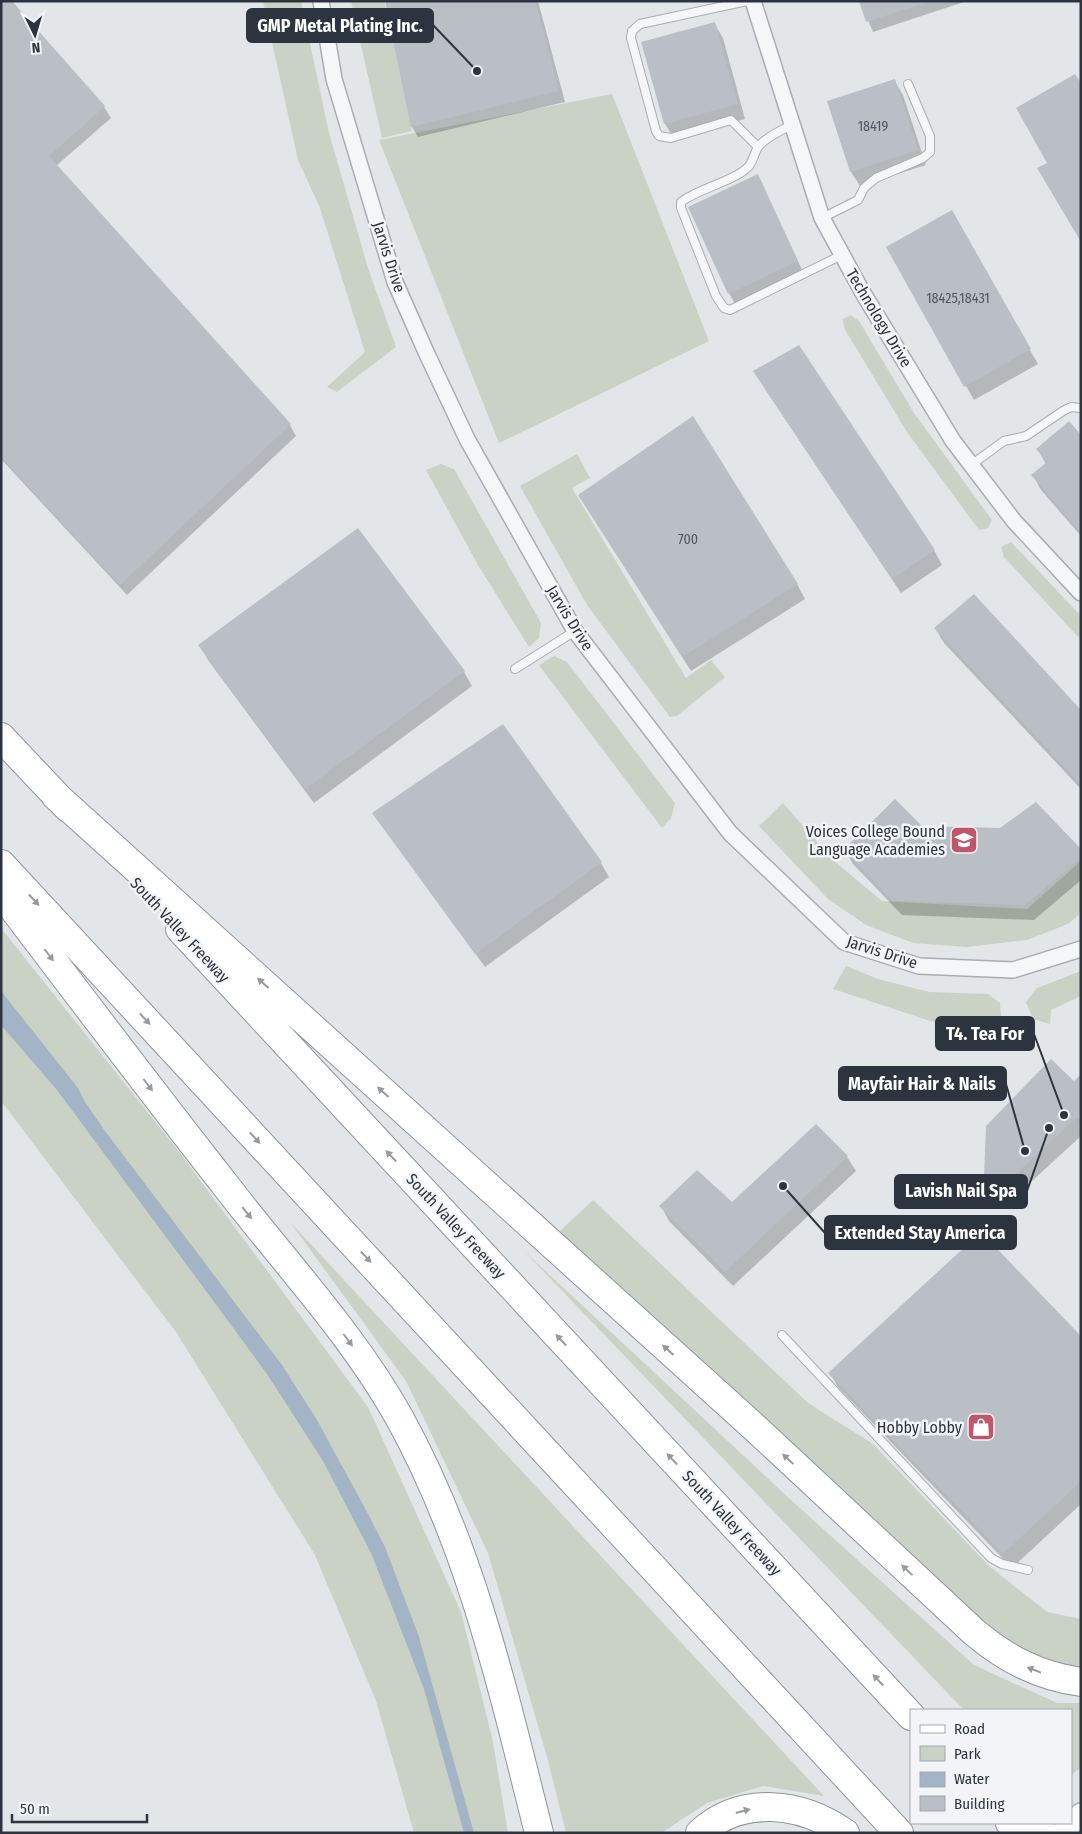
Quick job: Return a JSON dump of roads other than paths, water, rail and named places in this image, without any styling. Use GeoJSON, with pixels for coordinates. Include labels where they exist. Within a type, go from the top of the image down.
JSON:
{"type":"FeatureCollection","features":[{"type":"Feature","properties":{"kind":"highway","name":"South Valley Freeway"},"geometry":{"type":"LineString","coordinates":[[1,737],[909,1714]]}},
{"type":"Feature","properties":{"kind":"highway"},"geometry":{"type":"LineString","coordinates":[[56,795],[754,1427],[974,1632],[997,1651],[1020,1664],[1048,1675],[1081,1682]]}},
{"type":"Feature","properties":{"kind":"highway"},"geometry":{"type":"LineString","coordinates":[[1,864],[900,1833]]}},
{"type":"Feature","properties":{"kind":"highway"},"geometry":{"type":"LineString","coordinates":[[1,887],[12,907],[224,1184],[345,1336],[398,1417],[439,1499],[470,1579],[493,1653],[539,1833]]}},
{"type":"Feature","properties":{"kind":"highway"},"geometry":{"type":"LineString","coordinates":[[700,1833],[726,1816],[746,1809],[769,1806],[793,1808],[815,1815],[845,1833]]}},
{"type":"Feature","properties":{"kind":"highway"},"geometry":{"type":"LineString","coordinates":[[1034,1824],[1044,1833]]}},
{"type":"Feature","properties":{"kind":"main road"},"geometry":{"type":"LineString","coordinates":[[1072,1823],[1081,1814]]}},
{"type":"Feature","properties":{"kind":"main road"},"geometry":{"type":"LineString","coordinates":[[1062,1833],[1071,1824]]}},
{"type":"Feature","properties":{"kind":"street","name":"Jarvis Drive"},"geometry":{"type":"LineString","coordinates":[[321,1],[334,79],[395,282],[467,439],[575,630],[730,833],[844,942],[919,966],[1013,970],[1081,949]]}},
{"type":"Feature","properties":{"kind":"street","name":"Technology Drive"},"geometry":{"type":"LineString","coordinates":[[753,1],[791,126],[822,218],[842,255],[953,441],[1014,521],[1081,593]]}},
{"type":"Feature","properties":{"kind":"lane"},"geometry":{"type":"LineString","coordinates":[[747,1],[640,24],[632,31],[631,38],[656,131],[659,136],[671,138],[731,120],[758,147]]}},
{"type":"Feature","properties":{"kind":"lane"},"geometry":{"type":"LineString","coordinates":[[822,218],[858,200],[864,188],[876,178],[923,158],[930,152],[930,136],[908,84]]}},
{"type":"Feature","properties":{"kind":"lane"},"geometry":{"type":"LineString","coordinates":[[791,126],[770,137],[758,147],[752,162],[745,170],[691,194],[681,202],[681,208],[716,296],[724,308],[730,310],[842,255]]}},
{"type":"Feature","properties":{"kind":"lane"},"geometry":{"type":"LineString","coordinates":[[971,465],[1004,442],[1026,436],[1063,410],[1071,407],[1081,408]]}},
{"type":"Feature","properties":{"kind":"lane"},"geometry":{"type":"LineString","coordinates":[[515,669],[575,630]]}},
{"type":"Feature","properties":{"kind":"lane"},"geometry":{"type":"LineString","coordinates":[[782,1335],[991,1558],[1002,1564],[1028,1570]]}},
{"type":"Feature","properties":{"kind":"water"},"geometry":{"type":"Polygon","coordinates":[[[1,991],[78,1088],[85,1102],[105,1131],[282,1365],[317,1420],[385,1547],[419,1637],[474,1833],[464,1833],[424,1689],[371,1553],[323,1461],[267,1374],[212,1299],[57,1090],[1,1025],[1,991]]]}},
{"type":"Feature","properties":{"kind":"place","name":"GMP Metal Plating Inc."},"geometry":{"type":"Point","coordinates":[477,71]}},
{"type":"Feature","properties":{"kind":"place","name":"Voices College Bound Language Academies"},"geometry":{"type":"Point","coordinates":[964,840]}},
{"type":"Feature","properties":{"kind":"place","name":"T4. Tea For"},"geometry":{"type":"Point","coordinates":[1064,1115]}},
{"type":"Feature","properties":{"kind":"place","name":"Lavish Nail Spa"},"geometry":{"type":"Point","coordinates":[1049,1128]}},
{"type":"Feature","properties":{"kind":"place","name":"Mayfair Hair & Nails"},"geometry":{"type":"Point","coordinates":[1025,1151]}},
{"type":"Feature","properties":{"kind":"place","name":"Extended Stay America"},"geometry":{"type":"Point","coordinates":[783,1186]}},
{"type":"Feature","properties":{"kind":"place","name":"Hobby Lobby"},"geometry":{"type":"Point","coordinates":[981,1427]}}]}
